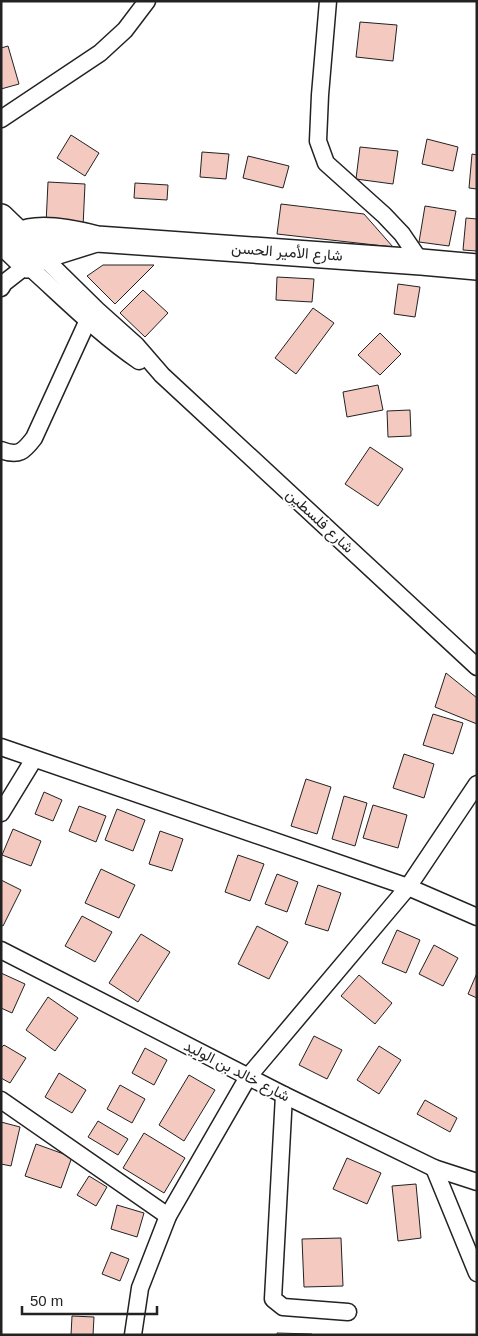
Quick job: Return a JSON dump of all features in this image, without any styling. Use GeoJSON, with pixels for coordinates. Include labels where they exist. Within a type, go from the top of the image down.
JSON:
{"type":"FeatureCollection","features":[{"type":"Feature","properties":{"kind":"main road"},"geometry":{"type":"LineString","coordinates":[[1,217],[10,240],[34,261]]}},
{"type":"Feature","properties":{"kind":"main road","name":"شارع الأمير الحسن"},"geometry":{"type":"LineString","coordinates":[[10,240],[32,232],[48,231],[77,234],[97,239],[477,267]]}},
{"type":"Feature","properties":{"kind":"main road","name":"شارع الأمير الحسن"},"geometry":{"type":"LineString","coordinates":[[34,261],[97,239]]}},
{"type":"Feature","properties":{"kind":"street"},"geometry":{"type":"LineString","coordinates":[[1,120],[100,53],[125,30],[148,1]]}},
{"type":"Feature","properties":{"kind":"street"},"geometry":{"type":"LineString","coordinates":[[328,1],[318,141],[326,163],[384,215],[402,234],[421,262]]}},
{"type":"Feature","properties":{"kind":"street"},"geometry":{"type":"LineString","coordinates":[[3,286],[10,240]]}},
{"type":"Feature","properties":{"kind":"street"},"geometry":{"type":"LineString","coordinates":[[3,286],[34,261]]}},
{"type":"Feature","properties":{"kind":"street","name":"شارع فلسطين"},"geometry":{"type":"LineString","coordinates":[[34,261],[88,320],[130,355],[162,375]]}},
{"type":"Feature","properties":{"kind":"street","name":"شارع فلسطين"},"geometry":{"type":"LineString","coordinates":[[34,261],[97,310],[136,346],[162,375],[477,667]]}},
{"type":"Feature","properties":{"kind":"street"},"geometry":{"type":"LineString","coordinates":[[1,450],[14,454],[25,450],[34,438],[88,320]]}},
{"type":"Feature","properties":{"kind":"street"},"geometry":{"type":"LineString","coordinates":[[1,747],[408,886],[477,917]]}},
{"type":"Feature","properties":{"kind":"street"},"geometry":{"type":"LineString","coordinates":[[1,812],[34,759]]}},
{"type":"Feature","properties":{"kind":"street"},"geometry":{"type":"LineString","coordinates":[[134,1335],[140,1288],[168,1216],[248,1077],[408,886],[477,784]]}},
{"type":"Feature","properties":{"kind":"street","name":"شارع خالد بن الوليد"},"geometry":{"type":"LineString","coordinates":[[1,950],[284,1095],[434,1168],[477,1182]]}},
{"type":"Feature","properties":{"kind":"street"},"geometry":{"type":"LineString","coordinates":[[284,1095],[272,1299],[283,1307],[348,1312]]}},
{"type":"Feature","properties":{"kind":"street"},"geometry":{"type":"LineString","coordinates":[[1,1100],[168,1216]]}},
{"type":"Feature","properties":{"kind":"street"},"geometry":{"type":"LineString","coordinates":[[434,1168],[477,1273]]}},
{"type":"Feature","properties":{"kind":"building"},"geometry":{"type":"Polygon","coordinates":[[[360,22],[397,25],[393,61],[356,57],[360,22]]]}},
{"type":"Feature","properties":{"kind":"building"},"geometry":{"type":"Polygon","coordinates":[[[8,46],[19,84],[1,89],[1,48],[8,46]]]}},
{"type":"Feature","properties":{"kind":"building"},"geometry":{"type":"Polygon","coordinates":[[[71,135],[99,153],[85,176],[57,158],[71,135]]]}},
{"type":"Feature","properties":{"kind":"building"},"geometry":{"type":"Polygon","coordinates":[[[427,139],[458,147],[453,171],[422,164],[427,139]]]}},
{"type":"Feature","properties":{"kind":"building"},"geometry":{"type":"Polygon","coordinates":[[[360,147],[398,151],[393,184],[356,179],[360,147]]]}},
{"type":"Feature","properties":{"kind":"building"},"geometry":{"type":"Polygon","coordinates":[[[202,152],[229,154],[226,179],[200,177],[202,152]]]}},
{"type":"Feature","properties":{"kind":"building"},"geometry":{"type":"Polygon","coordinates":[[[472,154],[477,155],[477,189],[469,188],[472,154]]]}},
{"type":"Feature","properties":{"kind":"building"},"geometry":{"type":"Polygon","coordinates":[[[248,156],[289,166],[283,188],[243,178],[248,156]]]}},
{"type":"Feature","properties":{"kind":"building"},"geometry":{"type":"Polygon","coordinates":[[[48,182],[85,184],[83,227],[46,224],[48,182]]]}},
{"type":"Feature","properties":{"kind":"building"},"geometry":{"type":"Polygon","coordinates":[[[135,183],[168,185],[167,200],[134,198],[135,183]]]}},
{"type":"Feature","properties":{"kind":"building"},"geometry":{"type":"Polygon","coordinates":[[[281,204],[364,214],[393,247],[277,234],[281,204]]]}},
{"type":"Feature","properties":{"kind":"building"},"geometry":{"type":"Polygon","coordinates":[[[425,206],[456,211],[449,246],[419,242],[425,206]]]}},
{"type":"Feature","properties":{"kind":"building"},"geometry":{"type":"Polygon","coordinates":[[[466,218],[477,219],[477,251],[463,250],[466,218]]]}},
{"type":"Feature","properties":{"kind":"building"},"geometry":{"type":"Polygon","coordinates":[[[103,265],[154,265],[115,304],[87,276],[103,265]]]}},
{"type":"Feature","properties":{"kind":"building"},"geometry":{"type":"Polygon","coordinates":[[[277,277],[314,279],[312,302],[276,300],[277,277]]]}},
{"type":"Feature","properties":{"kind":"building"},"geometry":{"type":"Polygon","coordinates":[[[398,284],[420,287],[415,317],[394,314],[398,284]]]}},
{"type":"Feature","properties":{"kind":"building"},"geometry":{"type":"Polygon","coordinates":[[[143,290],[168,313],[145,337],[120,313],[143,290]]]}},
{"type":"Feature","properties":{"kind":"building"},"geometry":{"type":"Polygon","coordinates":[[[313,308],[334,323],[296,374],[275,358],[313,308]]]}},
{"type":"Feature","properties":{"kind":"building"},"geometry":{"type":"Polygon","coordinates":[[[380,333],[401,354],[380,375],[358,355],[380,333]]]}},
{"type":"Feature","properties":{"kind":"building"},"geometry":{"type":"Polygon","coordinates":[[[378,385],[383,410],[347,417],[343,392],[378,385]]]}},
{"type":"Feature","properties":{"kind":"building"},"geometry":{"type":"Polygon","coordinates":[[[410,410],[411,436],[388,437],[387,411],[410,410]]]}},
{"type":"Feature","properties":{"kind":"building"},"geometry":{"type":"Polygon","coordinates":[[[370,447],[403,469],[378,506],[345,484],[370,447]]]}},
{"type":"Feature","properties":{"kind":"building"},"geometry":{"type":"Polygon","coordinates":[[[446,673],[477,698],[477,724],[435,707],[446,673]]]}},
{"type":"Feature","properties":{"kind":"building"},"geometry":{"type":"Polygon","coordinates":[[[433,714],[463,723],[453,754],[423,745],[433,714]]]}},
{"type":"Feature","properties":{"kind":"building"},"geometry":{"type":"Polygon","coordinates":[[[404,754],[434,764],[424,798],[393,788],[404,754]]]}},
{"type":"Feature","properties":{"kind":"building"},"geometry":{"type":"Polygon","coordinates":[[[306,779],[331,787],[317,834],[291,826],[306,779]]]}},
{"type":"Feature","properties":{"kind":"building"},"geometry":{"type":"Polygon","coordinates":[[[44,792],[62,800],[53,821],[35,814],[44,792]]]}},
{"type":"Feature","properties":{"kind":"building"},"geometry":{"type":"Polygon","coordinates":[[[344,796],[367,803],[355,846],[332,839],[344,796]]]}},
{"type":"Feature","properties":{"kind":"building"},"geometry":{"type":"Polygon","coordinates":[[[373,805],[407,815],[398,848],[363,838],[373,805]]]}},
{"type":"Feature","properties":{"kind":"building"},"geometry":{"type":"Polygon","coordinates":[[[79,806],[106,816],[96,842],[69,831],[79,806]]]}},
{"type":"Feature","properties":{"kind":"building"},"geometry":{"type":"Polygon","coordinates":[[[117,809],[145,820],[133,851],[105,840],[117,809]]]}},
{"type":"Feature","properties":{"kind":"building"},"geometry":{"type":"Polygon","coordinates":[[[13,829],[41,841],[31,866],[2,855],[13,829]]]}},
{"type":"Feature","properties":{"kind":"building"},"geometry":{"type":"Polygon","coordinates":[[[160,831],[183,839],[172,871],[149,864],[160,831]]]}},
{"type":"Feature","properties":{"kind":"building"},"geometry":{"type":"Polygon","coordinates":[[[238,855],[264,864],[250,901],[225,892],[238,855]]]}},
{"type":"Feature","properties":{"kind":"building"},"geometry":{"type":"Polygon","coordinates":[[[101,869],[135,885],[119,918],[85,903],[101,869]]]}},
{"type":"Feature","properties":{"kind":"building"},"geometry":{"type":"Polygon","coordinates":[[[277,874],[298,882],[287,912],[265,904],[277,874]]]}},
{"type":"Feature","properties":{"kind":"building"},"geometry":{"type":"Polygon","coordinates":[[[1,880],[21,890],[3,926],[1,925],[1,880]]]}},
{"type":"Feature","properties":{"kind":"building"},"geometry":{"type":"Polygon","coordinates":[[[318,885],[341,893],[328,931],[305,924],[318,885]]]}},
{"type":"Feature","properties":{"kind":"building"},"geometry":{"type":"Polygon","coordinates":[[[82,916],[112,932],[95,962],[65,946],[82,916]]]}},
{"type":"Feature","properties":{"kind":"building"},"geometry":{"type":"Polygon","coordinates":[[[257,926],[288,942],[269,979],[238,964],[257,926]]]}},
{"type":"Feature","properties":{"kind":"building"},"geometry":{"type":"Polygon","coordinates":[[[397,930],[420,940],[406,973],[382,963],[397,930]]]}},
{"type":"Feature","properties":{"kind":"building"},"geometry":{"type":"Polygon","coordinates":[[[141,934],[170,952],[138,1002],[109,983],[141,934]]]}},
{"type":"Feature","properties":{"kind":"building"},"geometry":{"type":"Polygon","coordinates":[[[434,945],[458,958],[443,986],[419,974],[434,945]]]}},
{"type":"Feature","properties":{"kind":"building"},"geometry":{"type":"Polygon","coordinates":[[[1,973],[25,984],[12,1013],[1,1008],[1,973]]]}},
{"type":"Feature","properties":{"kind":"building"},"geometry":{"type":"Polygon","coordinates":[[[477,973],[477,998],[468,994],[477,973]]]}},
{"type":"Feature","properties":{"kind":"building"},"geometry":{"type":"Polygon","coordinates":[[[359,975],[392,1003],[375,1024],[341,996],[359,975]]]}},
{"type":"Feature","properties":{"kind":"building"},"geometry":{"type":"Polygon","coordinates":[[[48,997],[78,1018],[55,1051],[26,1030],[48,997]]]}},
{"type":"Feature","properties":{"kind":"building"},"geometry":{"type":"Polygon","coordinates":[[[314,1036],[342,1050],[327,1079],[299,1065],[314,1036]]]}},
{"type":"Feature","properties":{"kind":"building"},"geometry":{"type":"Polygon","coordinates":[[[4,1045],[26,1058],[10,1083],[1,1078],[1,1048],[4,1045]]]}},
{"type":"Feature","properties":{"kind":"building"},"geometry":{"type":"Polygon","coordinates":[[[379,1046],[401,1060],[379,1094],[357,1080],[379,1046]]]}},
{"type":"Feature","properties":{"kind":"building"},"geometry":{"type":"Polygon","coordinates":[[[145,1048],[167,1060],[154,1085],[132,1073],[145,1048]]]}},
{"type":"Feature","properties":{"kind":"building"},"geometry":{"type":"Polygon","coordinates":[[[59,1073],[86,1090],[72,1113],[45,1097],[59,1073]]]}},
{"type":"Feature","properties":{"kind":"building"},"geometry":{"type":"Polygon","coordinates":[[[189,1075],[215,1090],[184,1141],[159,1125],[189,1075]]]}},
{"type":"Feature","properties":{"kind":"building"},"geometry":{"type":"Polygon","coordinates":[[[120,1085],[145,1099],[132,1123],[107,1109],[120,1085]]]}},
{"type":"Feature","properties":{"kind":"building"},"geometry":{"type":"Polygon","coordinates":[[[425,1100],[457,1118],[450,1132],[417,1114],[425,1100]]]}},
{"type":"Feature","properties":{"kind":"building"},"geometry":{"type":"Polygon","coordinates":[[[98,1121],[128,1139],[118,1155],[88,1137],[98,1121]]]}},
{"type":"Feature","properties":{"kind":"building"},"geometry":{"type":"Polygon","coordinates":[[[1,1122],[20,1127],[11,1166],[1,1164],[1,1122]]]}},
{"type":"Feature","properties":{"kind":"building"},"geometry":{"type":"Polygon","coordinates":[[[144,1133],[185,1158],[164,1193],[123,1168],[144,1133]]]}},
{"type":"Feature","properties":{"kind":"building"},"geometry":{"type":"Polygon","coordinates":[[[36,1144],[72,1157],[61,1188],[25,1176],[36,1144]]]}},
{"type":"Feature","properties":{"kind":"building"},"geometry":{"type":"Polygon","coordinates":[[[347,1158],[381,1173],[367,1204],[333,1189],[347,1158]]]}},
{"type":"Feature","properties":{"kind":"building"},"geometry":{"type":"Polygon","coordinates":[[[89,1176],[107,1187],[96,1206],[77,1195],[89,1176]]]}},
{"type":"Feature","properties":{"kind":"building"},"geometry":{"type":"Polygon","coordinates":[[[416,1184],[421,1238],[398,1241],[392,1186],[416,1184]]]}},
{"type":"Feature","properties":{"kind":"building"},"geometry":{"type":"Polygon","coordinates":[[[117,1205],[144,1213],[137,1237],[111,1229],[117,1205]]]}},
{"type":"Feature","properties":{"kind":"building"},"geometry":{"type":"Polygon","coordinates":[[[341,1238],[343,1286],[304,1287],[302,1239],[341,1238]]]}},
{"type":"Feature","properties":{"kind":"building"},"geometry":{"type":"Polygon","coordinates":[[[111,1252],[129,1259],[120,1281],[102,1274],[111,1252]]]}},
{"type":"Feature","properties":{"kind":"building"},"geometry":{"type":"Polygon","coordinates":[[[72,1316],[94,1317],[93,1335],[71,1335],[72,1316]]]}},
{"type":"Feature","properties":{"kind":"building"},"geometry":{"type":"Polygon","coordinates":[[[277,1333],[312,1334],[312,1335],[277,1335],[277,1333]]]}}]}
